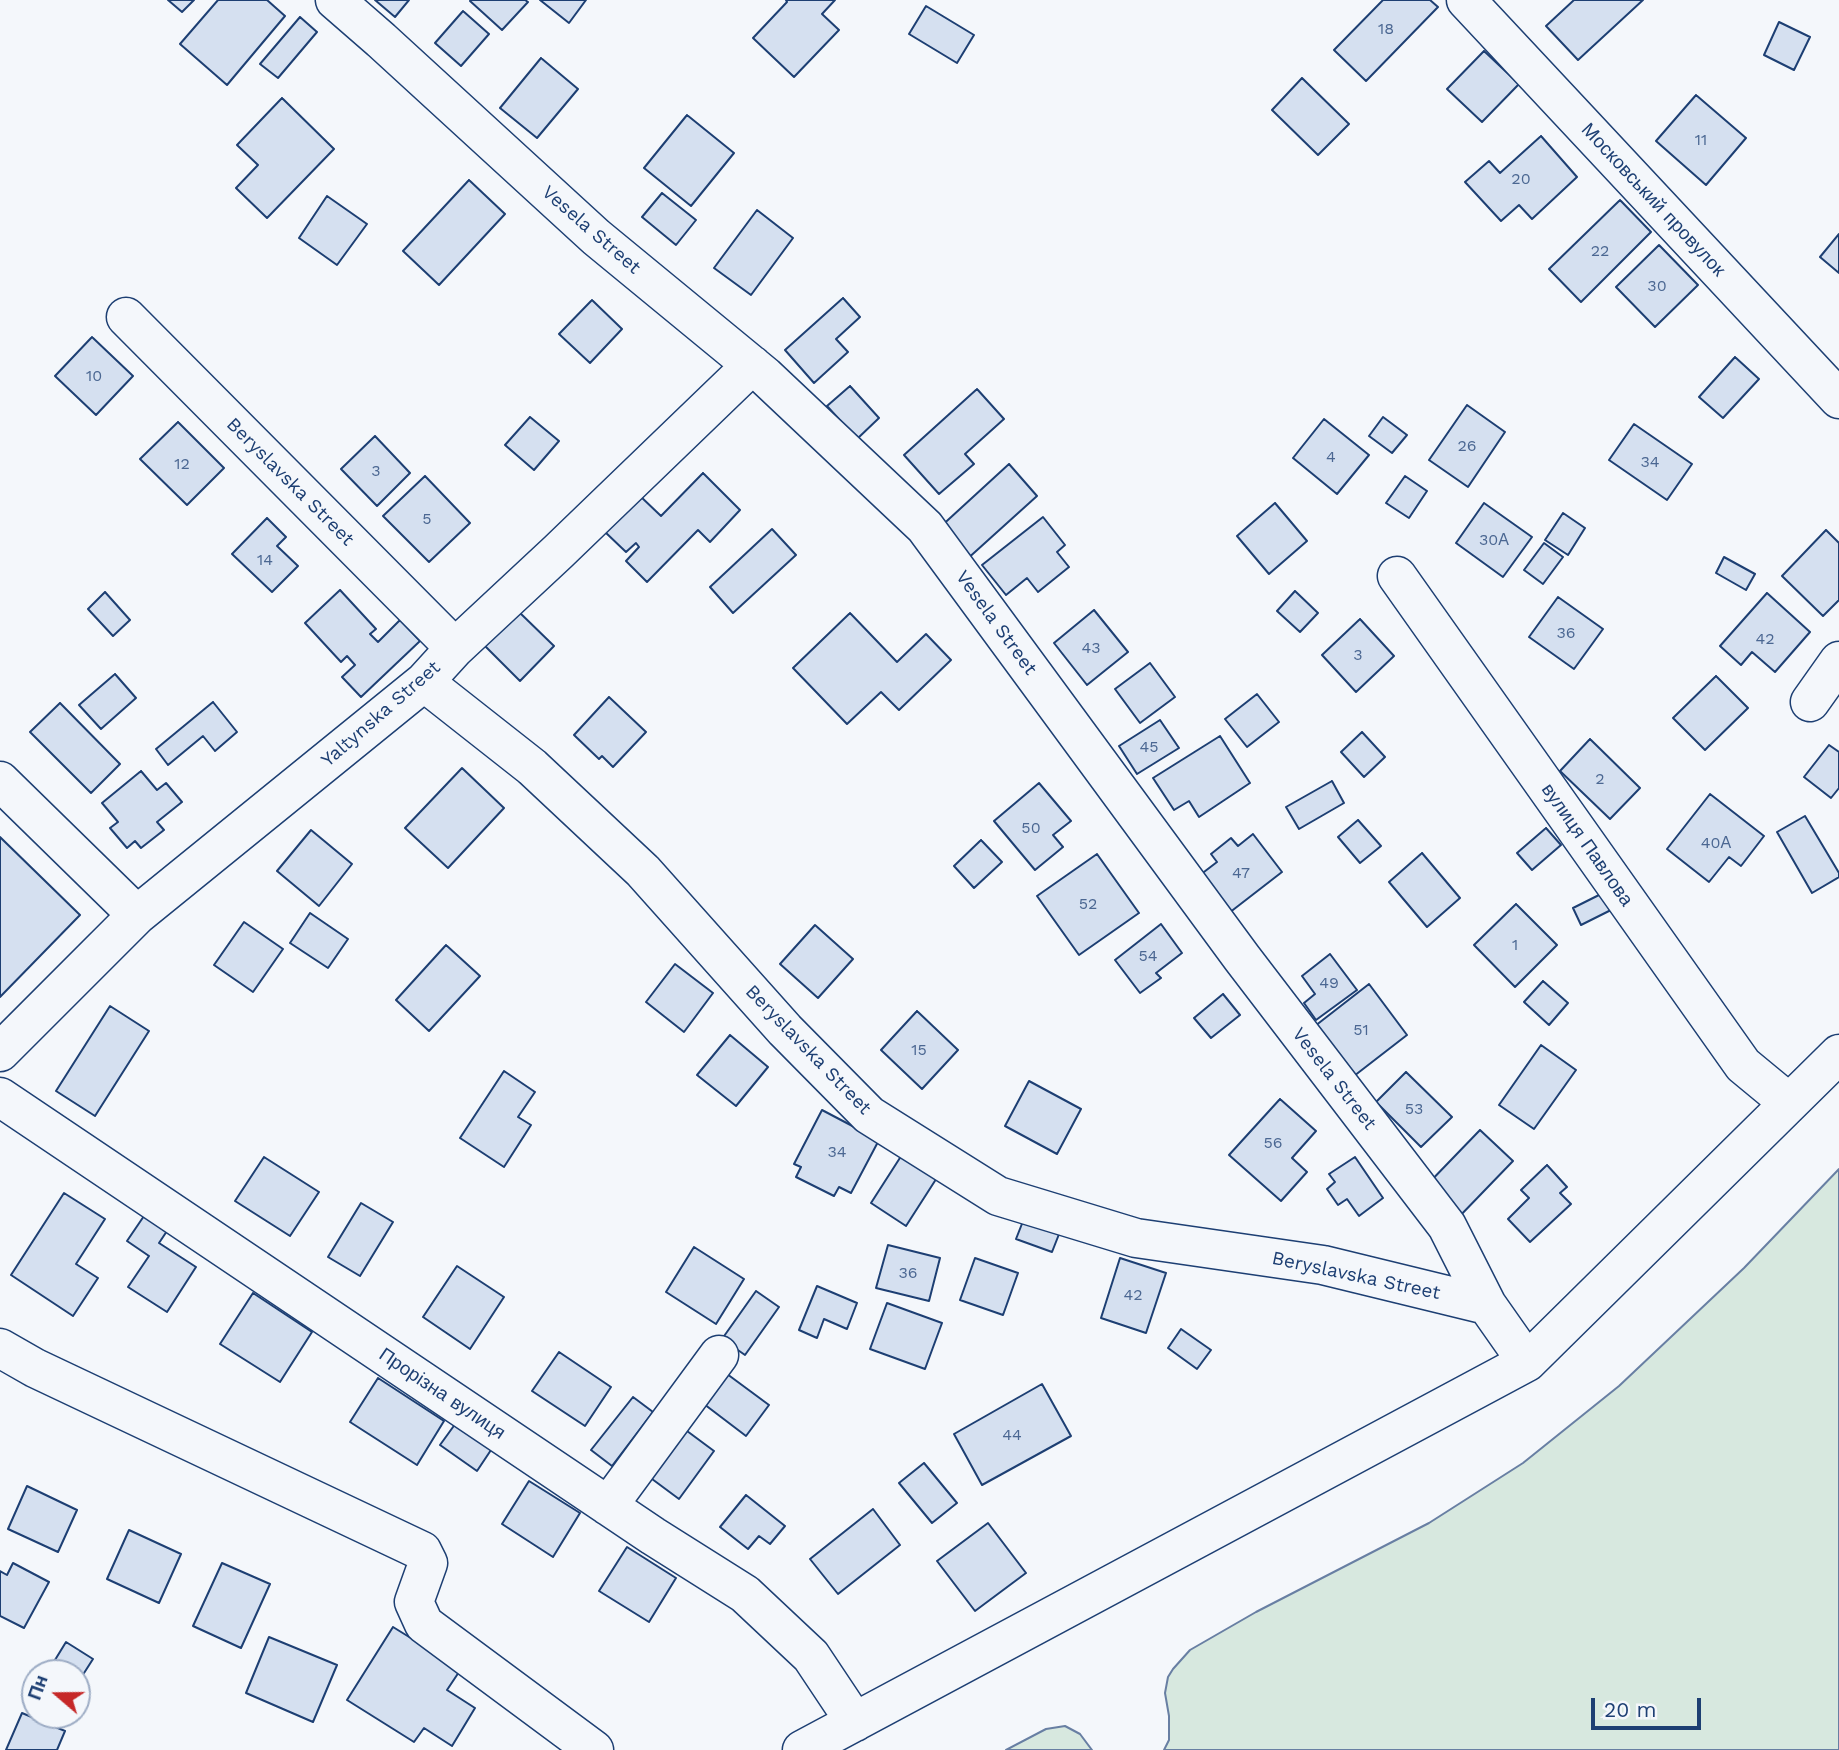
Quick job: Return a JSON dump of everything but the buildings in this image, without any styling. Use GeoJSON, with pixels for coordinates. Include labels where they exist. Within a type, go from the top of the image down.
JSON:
{"type":"FeatureCollection","features":[{"type":"Feature","properties":{"kind":"street","name":"Vesela Street"},"geometry":{"type":"LineString","coordinates":[[335,0],[596,237],[752,365],[925,527],[1242,958],[1447,1226],[1486,1305],[1527,1362]]}},
{"type":"Feature","properties":{"kind":"street","name":"Московський провулок"},"geometry":{"type":"LineString","coordinates":[[1466,0],[1839,399]]}},
{"type":"Feature","properties":{"kind":"street","name":"Beryslavska Street"},"geometry":{"type":"LineString","coordinates":[[126,317],[455,648]]}},
{"type":"Feature","properties":{"kind":"street","name":"Yaltynska Street"},"geometry":{"type":"LineString","coordinates":[[0,1052],[137,915],[425,682],[455,648],[752,365]]}},
{"type":"Feature","properties":{"kind":"street","name":"вулиця Павлова"},"geometry":{"type":"LineString","coordinates":[[1397,576],[1744,1065],[1789,1103]]}},
{"type":"Feature","properties":{"kind":"street"},"geometry":{"type":"LineString","coordinates":[[1810,702],[1839,662]]}},
{"type":"Feature","properties":{"kind":"street","name":"Beryslavska Street"},"geometry":{"type":"LineString","coordinates":[[425,682],[532,767],[643,871],[785,1030],[869,1115],[998,1196],[1136,1238],[1322,1265],[1486,1305]]}},
{"type":"Feature","properties":{"kind":"street"},"geometry":{"type":"LineString","coordinates":[[0,781],[137,915]]}},
{"type":"Feature","properties":{"kind":"street"},"geometry":{"type":"LineString","coordinates":[[802,1750],[1527,1362],[1839,1054]]}},
{"type":"Feature","properties":{"kind":"street","name":"Прорізна вулиця"},"geometry":{"type":"LineString","coordinates":[[0,1097],[608,1506],[745,1594],[811,1656],[855,1722]]}},
{"type":"Feature","properties":{"kind":"street"},"geometry":{"type":"LineString","coordinates":[[0,1348],[35,1368],[422,1551],[428,1563],[415,1602],[424,1624],[594,1750]]}},
{"type":"Feature","properties":{"kind":"street"},"geometry":{"type":"LineString","coordinates":[[608,1506],[719,1355]]}},
{"type":"Feature","properties":{"kind":"shaded area"},"geometry":{"type":"Polygon","coordinates":[[[1839,1169],[1839,1750],[1164,1750],[1169,1740],[1165,1693],[1168,1677],[1190,1650],[1256,1612],[1429,1523],[1523,1463],[1619,1386],[1744,1268],[1839,1169]]]}},
{"type":"Feature","properties":{"kind":"shaded area"},"geometry":{"type":"Polygon","coordinates":[[[1065,1726],[1080,1734],[1092,1750],[1006,1750],[1046,1729],[1065,1726]]]}}]}
